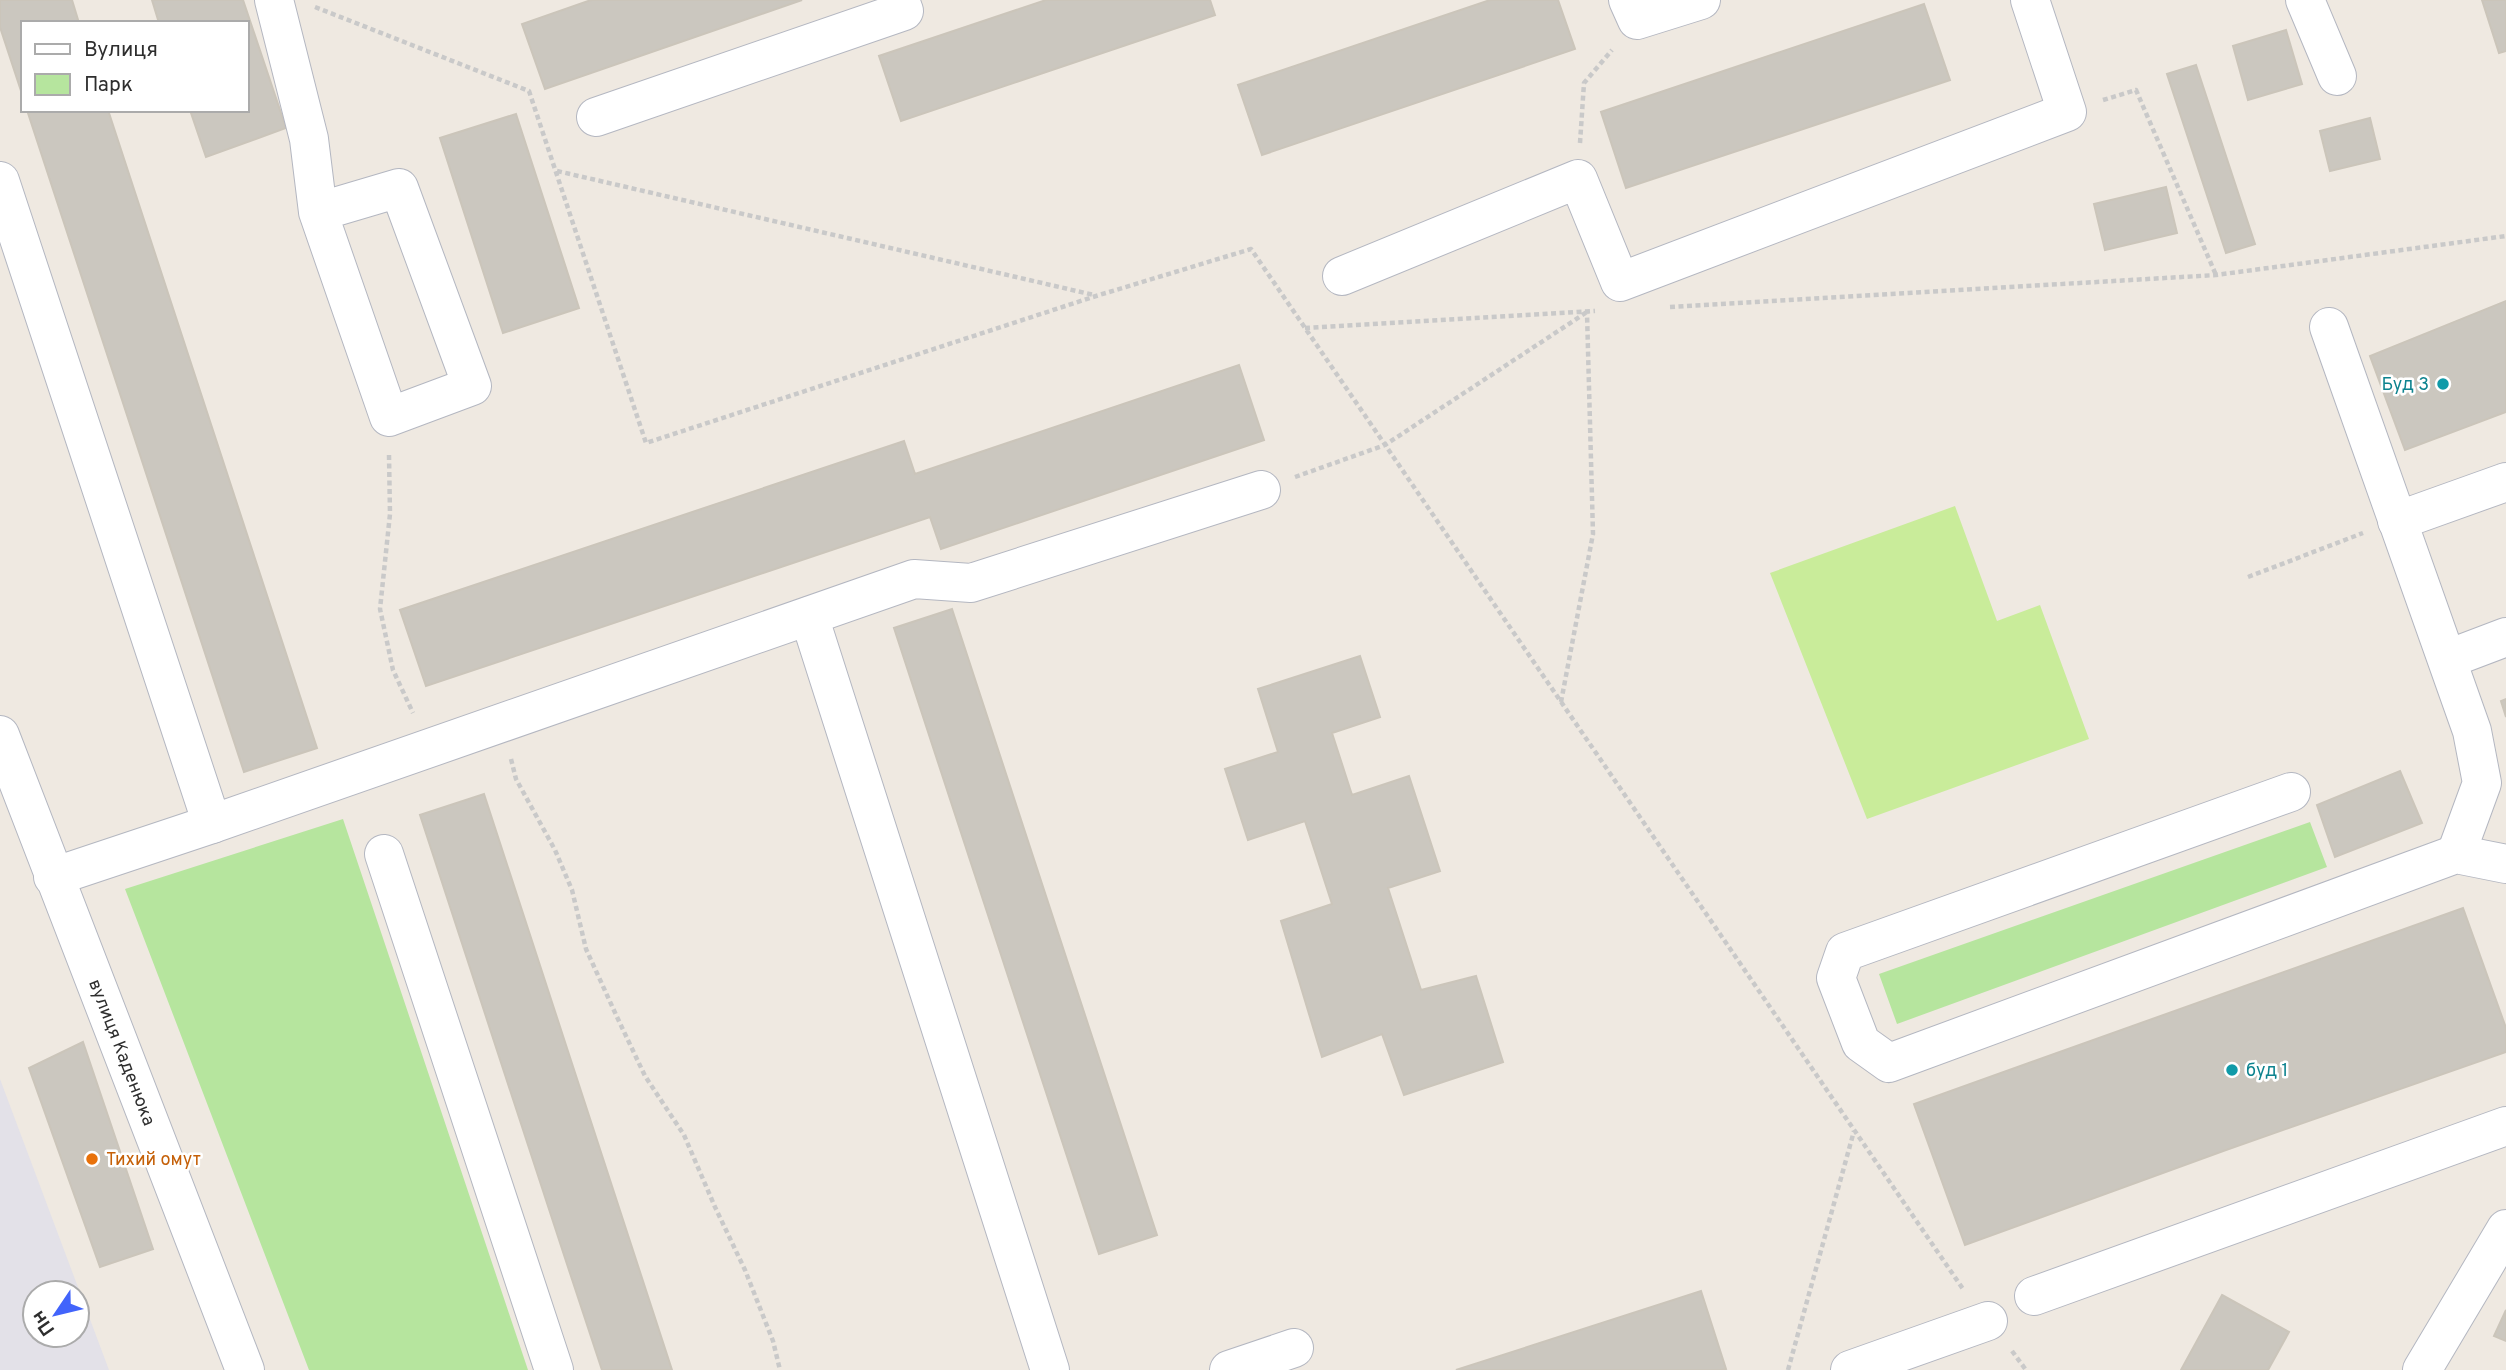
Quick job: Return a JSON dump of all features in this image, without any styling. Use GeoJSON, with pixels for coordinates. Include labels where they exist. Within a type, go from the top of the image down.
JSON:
{"type":"FeatureCollection","features":[{"type":"Feature","properties":{"kind":"street"},"geometry":{"type":"LineString","coordinates":[[596,117],[904,11],[900,0]]}},
{"type":"Feature","properties":{"kind":"street"},"geometry":{"type":"LineString","coordinates":[[1632,10],[1701,0]]}},
{"type":"Feature","properties":{"kind":"street"},"geometry":{"type":"LineString","coordinates":[[1342,276],[1578,179],[1611,296],[2067,112],[2030,0]]}},
{"type":"Feature","properties":{"kind":"street"},"geometry":{"type":"LineString","coordinates":[[2305,0],[2337,76]]}},
{"type":"Feature","properties":{"kind":"street"},"geometry":{"type":"LineString","coordinates":[[292,3],[318,212],[388,417],[472,386],[400,187],[318,212]]}},
{"type":"Feature","properties":{"kind":"street"},"geometry":{"type":"LineString","coordinates":[[0,181],[212,824]]}},
{"type":"Feature","properties":{"kind":"street"},"geometry":{"type":"LineString","coordinates":[[2329,327],[2472,731],[2482,783],[2456,854]]}},
{"type":"Feature","properties":{"kind":"street"},"geometry":{"type":"LineString","coordinates":[[2397,521],[2506,482]]}},
{"type":"Feature","properties":{"kind":"street"},"geometry":{"type":"LineString","coordinates":[[53,877],[914,579],[971,583],[1261,490]]}},
{"type":"Feature","properties":{"kind":"street"},"geometry":{"type":"LineString","coordinates":[[809,615],[1050,1370]]}},
{"type":"Feature","properties":{"kind":"street"},"geometry":{"type":"LineString","coordinates":[[2448,659],[2506,637]]}},
{"type":"Feature","properties":{"kind":"street","name":"вулиця Каденюка"},"geometry":{"type":"LineString","coordinates":[[0,735],[245,1370]]}},
{"type":"Feature","properties":{"kind":"street"},"geometry":{"type":"LineString","coordinates":[[2291,792],[1845,952],[1836,978],[1861,1043],[1889,1063],[2456,854],[2506,864]]}},
{"type":"Feature","properties":{"kind":"street"},"geometry":{"type":"LineString","coordinates":[[384,854],[554,1370]]}},
{"type":"Feature","properties":{"kind":"street"},"geometry":{"type":"LineString","coordinates":[[2034,1296],[2506,1126]]}},
{"type":"Feature","properties":{"kind":"street"},"geometry":{"type":"LineString","coordinates":[[2422,1370],[2506,1229]]}},
{"type":"Feature","properties":{"kind":"street"},"geometry":{"type":"LineString","coordinates":[[1850,1370],[1988,1321]]}},
{"type":"Feature","properties":{"kind":"street"},"geometry":{"type":"LineString","coordinates":[[1228,1370],[1294,1349]]}},
{"type":"Feature","properties":{"kind":"path"},"geometry":{"type":"LineString","coordinates":[[292,3],[529,92],[646,443],[1096,296],[1251,249],[1966,1293],[2026,1370]]}},
{"type":"Feature","properties":{"kind":"path"},"geometry":{"type":"LineString","coordinates":[[1578,179],[1584,83],[1632,10]]}},
{"type":"Feature","properties":{"kind":"path"},"geometry":{"type":"LineString","coordinates":[[2067,112],[2136,90],[2216,275]]}},
{"type":"Feature","properties":{"kind":"path"},"geometry":{"type":"LineString","coordinates":[[556,171],[1096,296]]}},
{"type":"Feature","properties":{"kind":"path"},"geometry":{"type":"LineString","coordinates":[[1657,308],[2216,275],[2506,236]]}},
{"type":"Feature","properties":{"kind":"path"},"geometry":{"type":"LineString","coordinates":[[1261,490],[1385,444],[1611,296]]}},
{"type":"Feature","properties":{"kind":"path"},"geometry":{"type":"LineString","coordinates":[[1305,328],[1587,312],[1611,296]]}},
{"type":"Feature","properties":{"kind":"path"},"geometry":{"type":"LineString","coordinates":[[1561,702],[1593,534],[1587,312]]}},
{"type":"Feature","properties":{"kind":"path"},"geometry":{"type":"LineString","coordinates":[[388,417],[390,514],[380,609],[393,670],[430,748]]}},
{"type":"Feature","properties":{"kind":"path"},"geometry":{"type":"LineString","coordinates":[[2248,576],[2397,521]]}},
{"type":"Feature","properties":{"kind":"path"},"geometry":{"type":"LineString","coordinates":[[502,723],[516,779],[549,839],[572,890],[586,949],[645,1076],[684,1135],[745,1270],[773,1342],[780,1370]]}},
{"type":"Feature","properties":{"kind":"path"},"geometry":{"type":"LineString","coordinates":[[1788,1370],[1854,1130]]}},
{"type":"Feature","properties":{"kind":"shaded area"},"geometry":{"type":"Polygon","coordinates":[[[0,1079],[75,1279],[21,1279],[21,1349],[91,1349],[91,1322],[109,1370],[0,1370],[0,1079]]]}},
{"type":"Feature","properties":{"kind":"green space"},"geometry":{"type":"Polygon","coordinates":[[[1955,506],[1997,621],[2040,605],[2089,739],[1867,819],[1770,573],[1955,506]]]}},
{"type":"Feature","properties":{"kind":"green space"},"geometry":{"type":"Polygon","coordinates":[[[343,819],[528,1370],[309,1370],[125,889],[343,819]]]}},
{"type":"Feature","properties":{"kind":"green space"},"geometry":{"type":"Polygon","coordinates":[[[2310,822],[2327,867],[1897,1024],[1879,974],[2310,822]]]}},
{"type":"Feature","properties":{"kind":"building"},"geometry":{"type":"Polygon","coordinates":[[[0,0],[72,0],[78,21],[21,21],[21,91],[0,27],[0,0]]]}},
{"type":"Feature","properties":{"kind":"building"},"geometry":{"type":"Polygon","coordinates":[[[152,0],[243,0],[286,128],[206,157],[191,112],[248,112],[248,21],[158,21],[152,0]]]}},
{"type":"Feature","properties":{"kind":"building"},"geometry":{"type":"Polygon","coordinates":[[[591,0],[802,0],[545,89],[522,24],[591,0]]]}},
{"type":"Feature","properties":{"kind":"building"},"geometry":{"type":"Polygon","coordinates":[[[1046,0],[1210,0],[1215,15],[901,121],[879,56],[1046,0]]]}},
{"type":"Feature","properties":{"kind":"building"},"geometry":{"type":"Polygon","coordinates":[[[1490,0],[1558,0],[1575,49],[1262,155],[1238,85],[1490,0]]]}},
{"type":"Feature","properties":{"kind":"building"},"geometry":{"type":"Polygon","coordinates":[[[2482,0],[2506,0],[2506,51],[2499,53],[2482,0]]]}},
{"type":"Feature","properties":{"kind":"building"},"geometry":{"type":"Polygon","coordinates":[[[1924,4],[1950,80],[1626,188],[1601,112],[1924,4]]]}},
{"type":"Feature","properties":{"kind":"building"},"geometry":{"type":"Polygon","coordinates":[[[2286,30],[2302,84],[2248,100],[2233,46],[2286,30]]]}},
{"type":"Feature","properties":{"kind":"building"},"geometry":{"type":"Polygon","coordinates":[[[2196,65],[2255,244],[2226,253],[2167,74],[2196,65]]]}},
{"type":"Feature","properties":{"kind":"building"},"geometry":{"type":"Polygon","coordinates":[[[28,112],[109,112],[317,748],[244,772],[28,112]]]}},
{"type":"Feature","properties":{"kind":"building"},"geometry":{"type":"Polygon","coordinates":[[[516,114],[579,308],[503,333],[440,138],[516,114]]]}},
{"type":"Feature","properties":{"kind":"building"},"geometry":{"type":"Polygon","coordinates":[[[2370,118],[2380,159],[2330,171],[2320,131],[2370,118]]]}},
{"type":"Feature","properties":{"kind":"building"},"geometry":{"type":"Polygon","coordinates":[[[2166,187],[2177,233],[2105,250],[2094,204],[2166,187]]]}},
{"type":"Feature","properties":{"kind":"building","name":"Буд 3"},"geometry":{"type":"Polygon","coordinates":[[[2506,301],[2506,412],[2405,450],[2370,356],[2506,301]]]}},
{"type":"Feature","properties":{"kind":"building"},"geometry":{"type":"Polygon","coordinates":[[[1239,365],[1264,440],[941,549],[930,517],[426,686],[400,610],[904,441],[915,474],[1239,365]]]}},
{"type":"Feature","properties":{"kind":"building"},"geometry":{"type":"Polygon","coordinates":[[[952,609],[1157,1235],[1099,1254],[894,628],[952,609]]]}},
{"type":"Feature","properties":{"kind":"building"},"geometry":{"type":"Polygon","coordinates":[[[1360,656],[1380,717],[1332,733],[1352,795],[1409,776],[1440,871],[1388,888],[1421,990],[1476,976],[1503,1062],[1404,1095],[1382,1034],[1322,1057],[1281,921],[1332,904],[1305,821],[1248,840],[1225,769],[1278,752],[1258,689],[1360,656]]]}},
{"type":"Feature","properties":{"kind":"building"},"geometry":{"type":"Polygon","coordinates":[[[2506,699],[2506,717],[2501,701],[2506,699]]]}},
{"type":"Feature","properties":{"kind":"building"},"geometry":{"type":"Polygon","coordinates":[[[2400,771],[2422,823],[2335,857],[2317,805],[2400,771]]]}},
{"type":"Feature","properties":{"kind":"building"},"geometry":{"type":"Polygon","coordinates":[[[484,794],[672,1370],[602,1370],[420,815],[484,794]]]}},
{"type":"Feature","properties":{"kind":"building","name":"буд 1"},"geometry":{"type":"Polygon","coordinates":[[[2463,908],[2506,1028],[2506,1052],[1965,1245],[1914,1104],[2463,908]]]}},
{"type":"Feature","properties":{"kind":"building","name":"Тихий омут"},"geometry":{"type":"Polygon","coordinates":[[[83,1042],[153,1249],[100,1267],[29,1068],[83,1042]]]}},
{"type":"Feature","properties":{"kind":"building"},"geometry":{"type":"Polygon","coordinates":[[[1701,1291],[1726,1369],[1456,1370],[1701,1291]]]}},
{"type":"Feature","properties":{"kind":"building"},"geometry":{"type":"Polygon","coordinates":[[[2222,1295],[2289,1332],[2268,1370],[2181,1370],[2222,1295]]]}},
{"type":"Feature","properties":{"kind":"building"},"geometry":{"type":"Polygon","coordinates":[[[2506,1310],[2506,1341],[2494,1336],[2506,1310]]]}},
{"type":"Feature","properties":{"kind":"place","name":"Буд 3"},"geometry":{"type":"Point","coordinates":[2443,384]}},
{"type":"Feature","properties":{"kind":"place","name":"буд 1"},"geometry":{"type":"Point","coordinates":[2232,1070]}},
{"type":"Feature","properties":{"kind":"place","name":"Тихий омут"},"geometry":{"type":"Point","coordinates":[92,1159]}}]}
